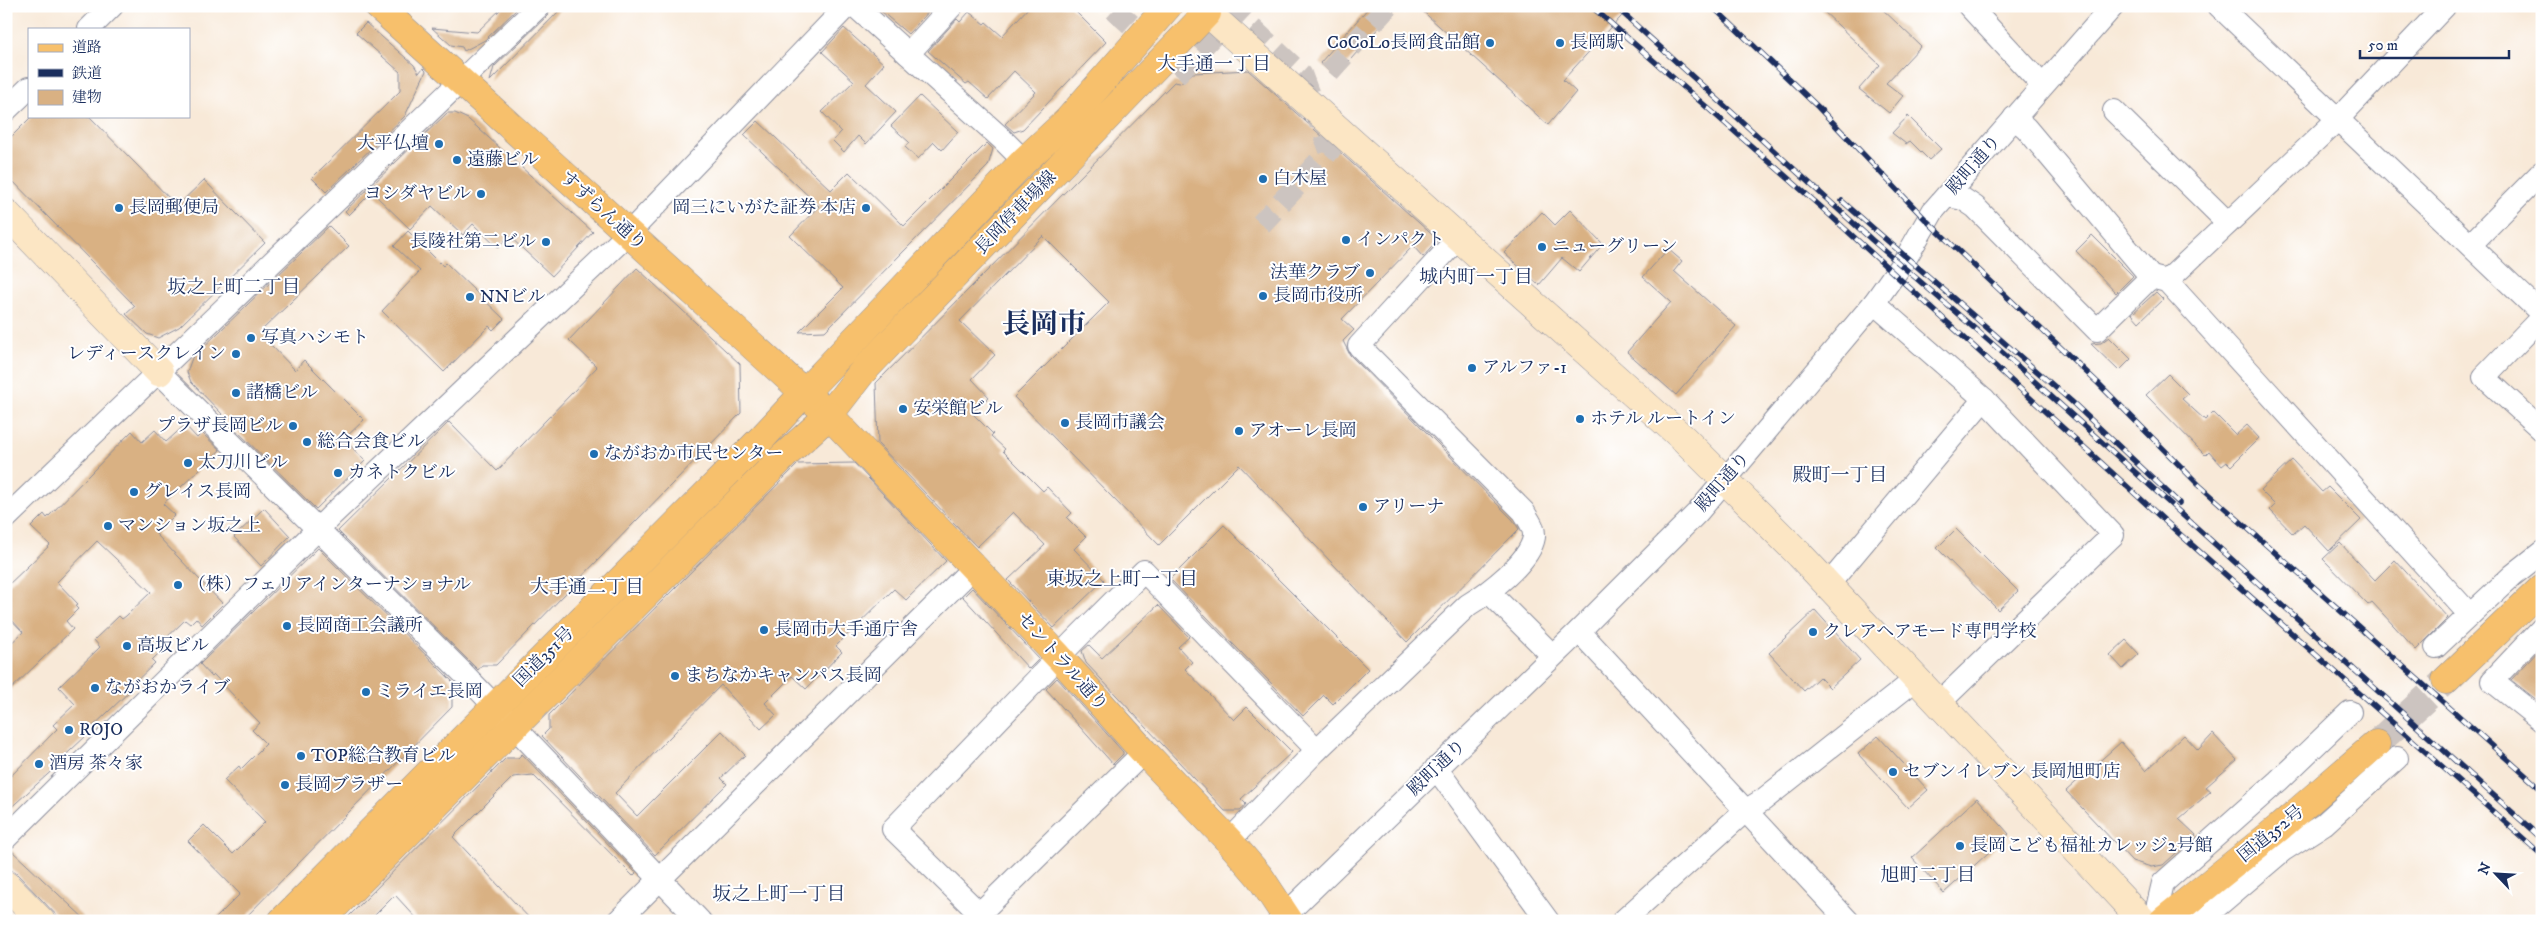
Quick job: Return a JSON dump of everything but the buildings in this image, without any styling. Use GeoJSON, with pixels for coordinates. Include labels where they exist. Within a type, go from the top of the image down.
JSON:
{"type":"FeatureCollection","features":[{"type":"Feature","properties":{"kind":"main road","name":"すずらん通り"},"geometry":{"type":"LineString","coordinates":[[378,6],[805,392],[828,415]]}},
{"type":"Feature","properties":{"kind":"main road","name":"長岡停車場線"},"geometry":{"type":"LineString","coordinates":[[805,392],[1024,161],[1068,120],[1168,6]]}},
{"type":"Feature","properties":{"kind":"main road","name":"長岡停車場線"},"geometry":{"type":"LineString","coordinates":[[828,415],[863,371],[1207,9]]}},
{"type":"Feature","properties":{"kind":"main road","name":"国道351号"},"geometry":{"type":"LineString","coordinates":[[282,921],[756,444],[805,392]]}},
{"type":"Feature","properties":{"kind":"main road","name":"セントラル通り"},"geometry":{"type":"LineString","coordinates":[[828,415],[1059,657],[1144,752],[1229,841],[1260,877],[1285,919]]}},
{"type":"Feature","properties":{"kind":"main road","name":"国道351号"},"geometry":{"type":"LineString","coordinates":[[320,921],[784,456],[828,415]]}},
{"type":"Feature","properties":{"kind":"main road"},"geometry":{"type":"LineString","coordinates":[[2446,680],[2542,588]]}},
{"type":"Feature","properties":{"kind":"main road","name":"国道352号"},"geometry":{"type":"LineString","coordinates":[[2163,921],[2282,826],[2387,751]]}},
{"type":"Feature","properties":{"kind":"street"},"geometry":{"type":"LineString","coordinates":[[90,28],[112,6]]}},
{"type":"Feature","properties":{"kind":"street"},"geometry":{"type":"LineString","coordinates":[[6,518],[539,6]]}},
{"type":"Feature","properties":{"kind":"street"},"geometry":{"type":"LineString","coordinates":[[6,838],[319,529],[628,234],[847,6]]}},
{"type":"Feature","properties":{"kind":"street"},"geometry":{"type":"LineString","coordinates":[[855,6],[1024,161]]}},
{"type":"Feature","properties":{"kind":"street"},"geometry":{"type":"LineString","coordinates":[[908,54],[952,6]]}},
{"type":"Feature","properties":{"kind":"street"},"geometry":{"type":"LineString","coordinates":[[1968,6],[2042,85]]}},
{"type":"Feature","properties":{"kind":"street","name":"殿町通り"},"geometry":{"type":"LineString","coordinates":[[1285,919],[1436,768],[1650,561],[1726,480],[1874,303],[1906,258],[1933,211],[1947,196],[1961,176],[2113,6]]}},
{"type":"Feature","properties":{"kind":"street"},"geometry":{"type":"LineString","coordinates":[[2219,6],[2542,315],[2484,377],[2542,430]]}},
{"type":"Feature","properties":{"kind":"street"},"geometry":{"type":"LineString","coordinates":[[1947,196],[1963,199],[1975,207],[2097,330],[2228,223],[2337,120],[2445,6]]}},
{"type":"Feature","properties":{"kind":"street"},"geometry":{"type":"LineString","coordinates":[[1207,9],[1684,439],[1828,585],[1915,680],[2143,921]]}},
{"type":"Feature","properties":{"kind":"street"},"geometry":{"type":"LineString","coordinates":[[6,110],[28,89]]}},
{"type":"Feature","properties":{"kind":"street"},"geometry":{"type":"LineString","coordinates":[[2114,111],[2228,223]]}},
{"type":"Feature","properties":{"kind":"street"},"geometry":{"type":"LineString","coordinates":[[2014,118],[2026,128],[2159,279],[2470,615]]}},
{"type":"Feature","properties":{"kind":"street"},"geometry":{"type":"LineString","coordinates":[[2470,245],[2542,172]]}},
{"type":"Feature","properties":{"kind":"street"},"geometry":{"type":"LineString","coordinates":[[6,213],[159,372],[515,726],[700,921]]}},
{"type":"Feature","properties":{"kind":"street"},"geometry":{"type":"LineString","coordinates":[[1229,841],[1317,750],[1468,605],[1489,592],[1523,558],[1534,536],[1533,526],[1524,512],[1359,346],[1459,237]]}},
{"type":"Feature","properties":{"kind":"street"},"geometry":{"type":"LineString","coordinates":[[1874,303],[1984,398],[2113,536],[1938,704]]}},
{"type":"Feature","properties":{"kind":"street"},"geometry":{"type":"LineString","coordinates":[[1828,585],[1984,398]]}},
{"type":"Feature","properties":{"kind":"street"},"geometry":{"type":"LineString","coordinates":[[2436,647],[2542,552]]}},
{"type":"Feature","properties":{"kind":"street"},"geometry":{"type":"LineString","coordinates":[[618,921],[974,567]]}},
{"type":"Feature","properties":{"kind":"street"},"geometry":{"type":"LineString","coordinates":[[1144,752],[976,917],[893,829],[1144,571],[1317,750]]}},
{"type":"Feature","properties":{"kind":"street"},"geometry":{"type":"LineString","coordinates":[[1489,592],[1552,655]]}},
{"type":"Feature","properties":{"kind":"street"},"geometry":{"type":"LineString","coordinates":[[2542,628],[2492,681],[2542,721]]}},
{"type":"Feature","properties":{"kind":"street"},"geometry":{"type":"LineString","coordinates":[[1579,631],[1848,921]]}},
{"type":"Feature","properties":{"kind":"street"},"geometry":{"type":"LineString","coordinates":[[1623,921],[1746,811],[1763,800],[1915,680]]}},
{"type":"Feature","properties":{"kind":"street"},"geometry":{"type":"LineString","coordinates":[[2154,921],[2163,883],[2278,781],[2350,712]]}},
{"type":"Feature","properties":{"kind":"street"},"geometry":{"type":"LineString","coordinates":[[2196,921],[2202,919],[2282,851],[2324,824],[2387,751]]}},
{"type":"Feature","properties":{"kind":"street"},"geometry":{"type":"LineString","coordinates":[[1436,768],[1548,921]]}},
{"type":"Feature","properties":{"kind":"street"},"geometry":{"type":"LineString","coordinates":[[6,885],[42,921]]}},
{"type":"Feature","properties":{"kind":"tunnel"},"geometry":{"type":"LineString","coordinates":[[1115,25],[1132,6]]}},
{"type":"Feature","properties":{"kind":"tunnel"},"geometry":{"type":"LineString","coordinates":[[1228,6],[1301,74],[1330,150],[1261,224]]}},
{"type":"Feature","properties":{"kind":"tunnel"},"geometry":{"type":"LineString","coordinates":[[1329,72],[1388,6]]}},
{"type":"Feature","properties":{"kind":"tunnel"},"geometry":{"type":"LineString","coordinates":[[1176,75],[1233,14]]}},
{"type":"Feature","properties":{"kind":"tunnel"},"geometry":{"type":"LineString","coordinates":[[2376,744],[2446,680]]}},
{"type":"Feature","properties":{"kind":"railway"},"geometry":{"type":"LineString","coordinates":[[1591,6],[1821,207],[2165,521],[2542,855]]}},
{"type":"Feature","properties":{"kind":"railway"},"geometry":{"type":"LineString","coordinates":[[1615,6],[1872,240],[2003,353],[2542,839]]}},
{"type":"Feature","properties":{"kind":"railway"},"geometry":{"type":"LineString","coordinates":[[1712,6],[1818,107],[1927,221],[2098,383],[2199,485],[2542,790]]}},
{"type":"Feature","properties":{"kind":"railway"},"geometry":{"type":"LineString","coordinates":[[1842,201],[2071,401],[2179,503]]}},
{"type":"Feature","properties":{"kind":"place","name":"CoCoLo長岡食品館"},"geometry":{"type":"Point","coordinates":[1490,43]}},
{"type":"Feature","properties":{"kind":"place","name":"長岡駅"},"geometry":{"type":"Point","coordinates":[1560,43]}},
{"type":"Feature","properties":{"kind":"place","name":"大平仏壇"},"geometry":{"type":"Point","coordinates":[439,144]}},
{"type":"Feature","properties":{"kind":"place","name":"遠藤ビル"},"geometry":{"type":"Point","coordinates":[457,160]}},
{"type":"Feature","properties":{"kind":"place","name":"白木屋"},"geometry":{"type":"Point","coordinates":[1263,179]}},
{"type":"Feature","properties":{"kind":"place","name":"ヨシダヤビル"},"geometry":{"type":"Point","coordinates":[481,194]}},
{"type":"Feature","properties":{"kind":"place","name":"長岡郵便局"},"geometry":{"type":"Point","coordinates":[119,208]}},
{"type":"Feature","properties":{"kind":"place","name":"岡三にいがた証券 本店"},"geometry":{"type":"Point","coordinates":[866,208]}},
{"type":"Feature","properties":{"kind":"place","name":"インパクト"},"geometry":{"type":"Point","coordinates":[1346,240]}},
{"type":"Feature","properties":{"kind":"place","name":"長陵社第二ビル"},"geometry":{"type":"Point","coordinates":[546,242]}},
{"type":"Feature","properties":{"kind":"place","name":"ニューグリーン"},"geometry":{"type":"Point","coordinates":[1542,247]}},
{"type":"Feature","properties":{"kind":"place","name":"法華クラブ"},"geometry":{"type":"Point","coordinates":[1370,273]}},
{"type":"Feature","properties":{"kind":"place","name":"長岡市役所"},"geometry":{"type":"Point","coordinates":[1263,296]}},
{"type":"Feature","properties":{"kind":"place","name":"NNビル"},"geometry":{"type":"Point","coordinates":[470,297]}},
{"type":"Feature","properties":{"kind":"place","name":"写真ハシモト"},"geometry":{"type":"Point","coordinates":[251,338]}},
{"type":"Feature","properties":{"kind":"place","name":"レディースクレイン"},"geometry":{"type":"Point","coordinates":[236,354]}},
{"type":"Feature","properties":{"kind":"place","name":"アルファ-1"},"geometry":{"type":"Point","coordinates":[1472,368]}},
{"type":"Feature","properties":{"kind":"place","name":"諸橋ビル"},"geometry":{"type":"Point","coordinates":[236,393]}},
{"type":"Feature","properties":{"kind":"place","name":"安栄館ビル"},"geometry":{"type":"Point","coordinates":[903,409]}},
{"type":"Feature","properties":{"kind":"place","name":"ホテル ルートイン"},"geometry":{"type":"Point","coordinates":[1580,419]}},
{"type":"Feature","properties":{"kind":"place","name":"長岡市議会"},"geometry":{"type":"Point","coordinates":[1065,423]}},
{"type":"Feature","properties":{"kind":"place","name":"プラザ長岡ビル"},"geometry":{"type":"Point","coordinates":[293,426]}},
{"type":"Feature","properties":{"kind":"place","name":"アオーレ長岡"},"geometry":{"type":"Point","coordinates":[1239,431]}},
{"type":"Feature","properties":{"kind":"place","name":"総合会食ビル"},"geometry":{"type":"Point","coordinates":[307,442]}},
{"type":"Feature","properties":{"kind":"place","name":"ながおか市民センター"},"geometry":{"type":"Point","coordinates":[594,454]}},
{"type":"Feature","properties":{"kind":"place","name":"太刀川ビル"},"geometry":{"type":"Point","coordinates":[188,463]}},
{"type":"Feature","properties":{"kind":"place","name":"カネトクビル"},"geometry":{"type":"Point","coordinates":[338,473]}},
{"type":"Feature","properties":{"kind":"place","name":"グレイス長岡"},"geometry":{"type":"Point","coordinates":[134,492]}},
{"type":"Feature","properties":{"kind":"place","name":"アリーナ"},"geometry":{"type":"Point","coordinates":[1363,507]}},
{"type":"Feature","properties":{"kind":"place","name":"マンション坂之上"},"geometry":{"type":"Point","coordinates":[108,526]}},
{"type":"Feature","properties":{"kind":"place","name":"（株）フェリアインターナショナル"},"geometry":{"type":"Point","coordinates":[178,585]}},
{"type":"Feature","properties":{"kind":"place","name":"長岡商工会議所"},"geometry":{"type":"Point","coordinates":[287,626]}},
{"type":"Feature","properties":{"kind":"place","name":"長岡市大手通庁舎"},"geometry":{"type":"Point","coordinates":[764,630]}},
{"type":"Feature","properties":{"kind":"place","name":"クレアヘアモード専門学校"},"geometry":{"type":"Point","coordinates":[1813,632]}},
{"type":"Feature","properties":{"kind":"place","name":"高坂ビル"},"geometry":{"type":"Point","coordinates":[127,646]}},
{"type":"Feature","properties":{"kind":"place","name":"まちなかキャンパス長岡"},"geometry":{"type":"Point","coordinates":[675,676]}},
{"type":"Feature","properties":{"kind":"place","name":"ながおかライブ"},"geometry":{"type":"Point","coordinates":[95,688]}},
{"type":"Feature","properties":{"kind":"place","name":"ミライエ長岡"},"geometry":{"type":"Point","coordinates":[366,692]}},
{"type":"Feature","properties":{"kind":"place","name":"ROJO"},"geometry":{"type":"Point","coordinates":[69,730]}},
{"type":"Feature","properties":{"kind":"place","name":"TOP総合教育ビル"},"geometry":{"type":"Point","coordinates":[301,756]}},
{"type":"Feature","properties":{"kind":"place","name":"酒房 茶々家"},"geometry":{"type":"Point","coordinates":[39,764]}},
{"type":"Feature","properties":{"kind":"place","name":"セブンイレブン 長岡旭町店"},"geometry":{"type":"Point","coordinates":[1893,772]}},
{"type":"Feature","properties":{"kind":"place","name":"長岡ブラザー"},"geometry":{"type":"Point","coordinates":[285,785]}},
{"type":"Feature","properties":{"kind":"place","name":"長岡こども福祉カレッジ2号館"},"geometry":{"type":"Point","coordinates":[1960,846]}},
{"type":"Feature","properties":{"kind":"district","name":"大手通一丁目"},"geometry":{"type":"Point","coordinates":[1214,64]}},
{"type":"Feature","properties":{"kind":"district","name":"城内町一丁目"},"geometry":{"type":"Point","coordinates":[1476,277]}},
{"type":"Feature","properties":{"kind":"district","name":"坂之上町二丁目"},"geometry":{"type":"Point","coordinates":[234,287]}},
{"type":"Feature","properties":{"kind":"district","name":"長岡市"},"geometry":{"type":"Point","coordinates":[1044,324]}},
{"type":"Feature","properties":{"kind":"district","name":"殿町一丁目"},"geometry":{"type":"Point","coordinates":[1840,475]}},
{"type":"Feature","properties":{"kind":"district","name":"東坂之上町一丁目"},"geometry":{"type":"Point","coordinates":[1122,579]}},
{"type":"Feature","properties":{"kind":"district","name":"大手通二丁目"},"geometry":{"type":"Point","coordinates":[587,587]}},
{"type":"Feature","properties":{"kind":"district","name":"旭町二丁目"},"geometry":{"type":"Point","coordinates":[1928,875]}},
{"type":"Feature","properties":{"kind":"district","name":"坂之上町一丁目"},"geometry":{"type":"Point","coordinates":[779,894]}}]}
